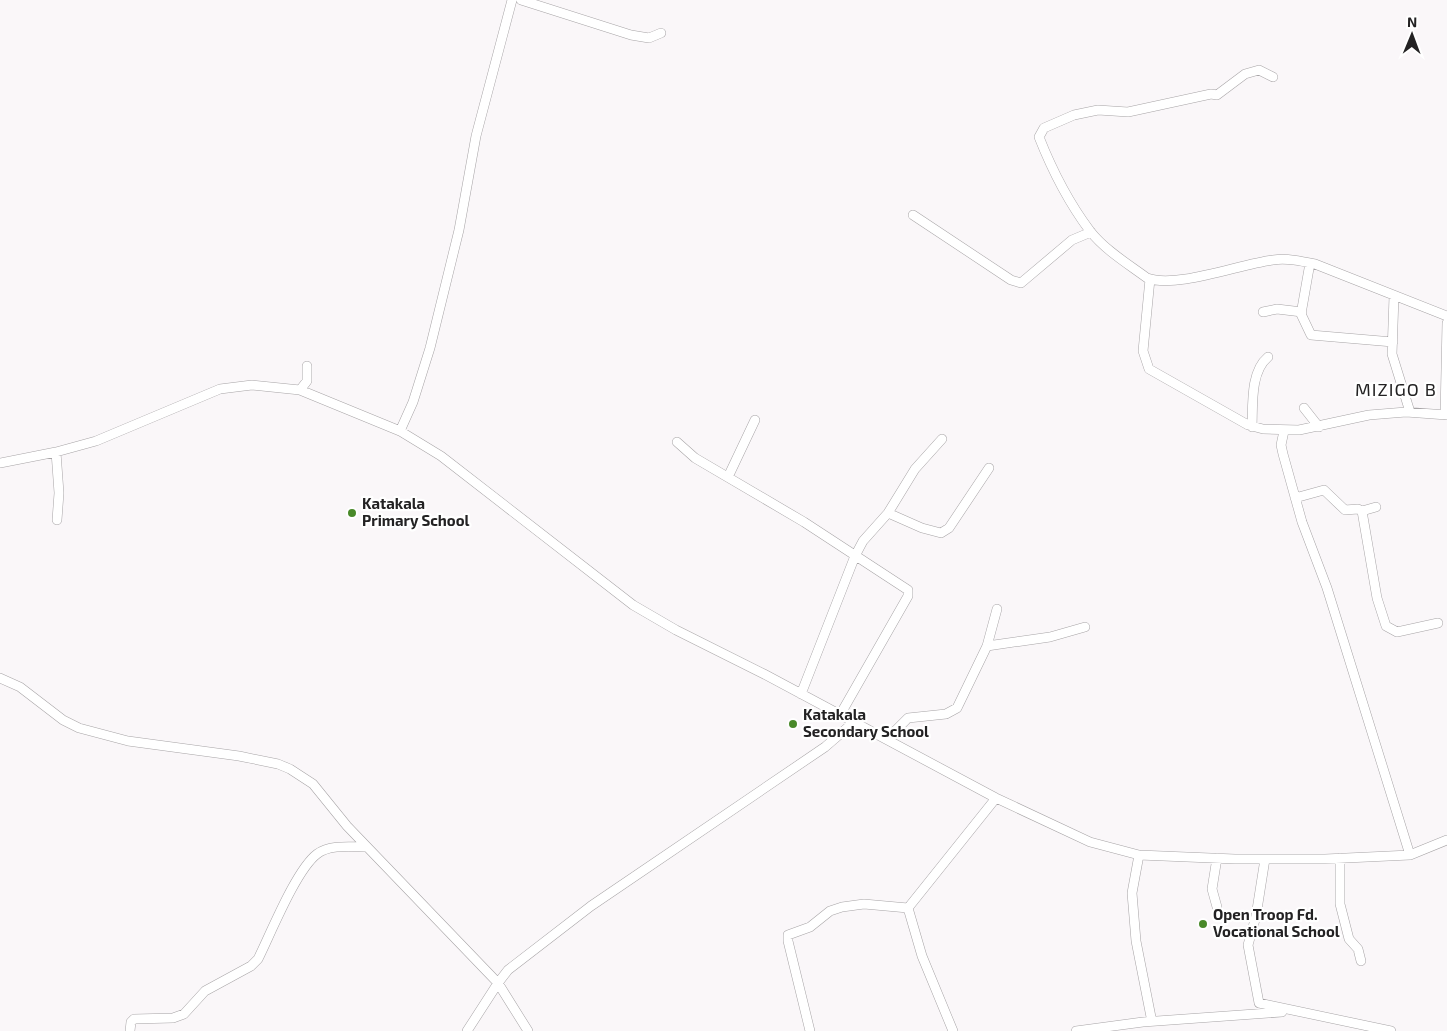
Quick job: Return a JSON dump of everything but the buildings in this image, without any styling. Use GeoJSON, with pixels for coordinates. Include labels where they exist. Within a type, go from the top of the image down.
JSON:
{"type":"FeatureCollection","features":[{"type":"Feature","properties":{"kind":"street"},"geometry":{"type":"LineString","coordinates":[[400,431],[413,402],[430,348],[459,230],[474,143],[512,0]]}},
{"type":"Feature","properties":{"kind":"street"},"geometry":{"type":"LineString","coordinates":[[521,0],[631,35],[650,38],[660,32]]}},
{"type":"Feature","properties":{"kind":"street"},"geometry":{"type":"LineString","coordinates":[[1273,77],[1259,70],[1245,74],[1218,95],[1211,94],[1128,112],[1098,110],[1074,115],[1044,128],[1039,137],[1051,169],[1091,232],[1106,247],[1150,279],[1184,278],[1274,260],[1310,263],[1447,316]]}},
{"type":"Feature","properties":{"kind":"street"},"geometry":{"type":"LineString","coordinates":[[913,214],[1011,280],[1021,283],[1072,240],[1091,232]]}},
{"type":"Feature","properties":{"kind":"street"},"geometry":{"type":"LineString","coordinates":[[1310,263],[1302,312],[1303,321],[1311,335],[1392,342]]}},
{"type":"Feature","properties":{"kind":"street"},"geometry":{"type":"LineString","coordinates":[[1150,279],[1142,351],[1148,369],[1164,380],[1252,426],[1284,431],[1319,427],[1369,415],[1410,412],[1446,415],[1447,323]]}},
{"type":"Feature","properties":{"kind":"street"},"geometry":{"type":"LineString","coordinates":[[1394,296],[1392,354],[1395,369],[1410,412]]}},
{"type":"Feature","properties":{"kind":"street"},"geometry":{"type":"LineString","coordinates":[[1263,312],[1277,309],[1302,312]]}},
{"type":"Feature","properties":{"kind":"street"},"geometry":{"type":"LineString","coordinates":[[1252,426],[1256,380],[1260,363],[1268,357]]}},
{"type":"Feature","properties":{"kind":"street"},"geometry":{"type":"LineString","coordinates":[[300,390],[307,381],[307,366]]}},
{"type":"Feature","properties":{"kind":"street"},"geometry":{"type":"LineString","coordinates":[[0,463],[56,452],[105,438],[146,422],[200,395],[220,389],[252,385],[300,390],[400,431],[448,461],[633,605],[676,630],[887,739],[996,798],[1090,842],[1139,855],[1265,859],[1410,855],[1447,840]]}},
{"type":"Feature","properties":{"kind":"street"},"geometry":{"type":"LineString","coordinates":[[1304,408],[1319,427]]}},
{"type":"Feature","properties":{"kind":"street"},"geometry":{"type":"LineString","coordinates":[[728,478],[755,420]]}},
{"type":"Feature","properties":{"kind":"street"},"geometry":{"type":"LineString","coordinates":[[1284,431],[1281,445],[1295,498],[1330,597],[1410,855]]}},
{"type":"Feature","properties":{"kind":"street"},"geometry":{"type":"LineString","coordinates":[[801,694],[854,556],[863,541],[888,513],[915,469],[942,439]]}},
{"type":"Feature","properties":{"kind":"street"},"geometry":{"type":"LineString","coordinates":[[676,442],[695,458],[804,522],[909,593],[840,715]]}},
{"type":"Feature","properties":{"kind":"street"},"geometry":{"type":"LineString","coordinates":[[56,452],[59,493],[57,520]]}},
{"type":"Feature","properties":{"kind":"street"},"geometry":{"type":"LineString","coordinates":[[888,513],[916,526],[941,532],[949,528],[989,468]]}},
{"type":"Feature","properties":{"kind":"street"},"geometry":{"type":"LineString","coordinates":[[1295,498],[1324,490],[1345,510],[1358,509],[1362,511],[1376,507]]}},
{"type":"Feature","properties":{"kind":"street"},"geometry":{"type":"LineString","coordinates":[[1362,511],[1376,598],[1386,626],[1397,632],[1438,623]]}},
{"type":"Feature","properties":{"kind":"street"},"geometry":{"type":"LineString","coordinates":[[887,739],[908,718],[946,714],[957,708],[987,646],[997,609]]}},
{"type":"Feature","properties":{"kind":"street"},"geometry":{"type":"LineString","coordinates":[[987,646],[1050,637],[1084,627]]}},
{"type":"Feature","properties":{"kind":"street"},"geometry":{"type":"LineString","coordinates":[[0,678],[20,687],[63,720],[79,728],[128,741],[239,756],[284,766],[312,784],[367,847],[498,983],[528,1031]]}},
{"type":"Feature","properties":{"kind":"street"},"geometry":{"type":"LineString","coordinates":[[467,1031],[508,970],[591,906],[825,747],[854,722]]}},
{"type":"Feature","properties":{"kind":"street"},"geometry":{"type":"LineString","coordinates":[[908,908],[996,798]]}},
{"type":"Feature","properties":{"kind":"street"},"geometry":{"type":"LineString","coordinates":[[130,1031],[131,1022],[134,1019],[173,1018],[184,1014],[205,990],[251,966],[258,958],[294,883],[317,854],[332,848],[367,847]]}},
{"type":"Feature","properties":{"kind":"street"},"geometry":{"type":"LineString","coordinates":[[1139,855],[1132,894],[1136,941],[1151,1017]]}},
{"type":"Feature","properties":{"kind":"street"},"geometry":{"type":"LineString","coordinates":[[1217,858],[1212,890],[1217,907]]}},
{"type":"Feature","properties":{"kind":"street"},"geometry":{"type":"LineString","coordinates":[[1340,858],[1340,904],[1349,939],[1358,949],[1361,960]]}},
{"type":"Feature","properties":{"kind":"street"},"geometry":{"type":"LineString","coordinates":[[1265,859],[1256,916],[1248,945],[1257,1000],[1263,1005],[1391,1031]]}},
{"type":"Feature","properties":{"kind":"street"},"geometry":{"type":"LineString","coordinates":[[810,1031],[788,935],[810,927],[830,911],[842,907],[864,904],[908,908]]}},
{"type":"Feature","properties":{"kind":"street"},"geometry":{"type":"LineString","coordinates":[[908,908],[922,956],[953,1031]]}},
{"type":"Feature","properties":{"kind":"street"},"geometry":{"type":"LineString","coordinates":[[1081,1031],[1144,1022],[1292,1011]]}},
{"type":"Feature","properties":{"kind":"place","name":"Katakala Primary School"},"geometry":{"type":"Point","coordinates":[352,513]}},
{"type":"Feature","properties":{"kind":"place","name":"Katakala Secondary School"},"geometry":{"type":"Point","coordinates":[793,724]}},
{"type":"Feature","properties":{"kind":"place","name":"Open Troop Fd. Vocational School"},"geometry":{"type":"Point","coordinates":[1203,924]}},
{"type":"Feature","properties":{"kind":"district","name":"MIZIGO B"},"geometry":{"type":"Point","coordinates":[1396,390]}}]}
